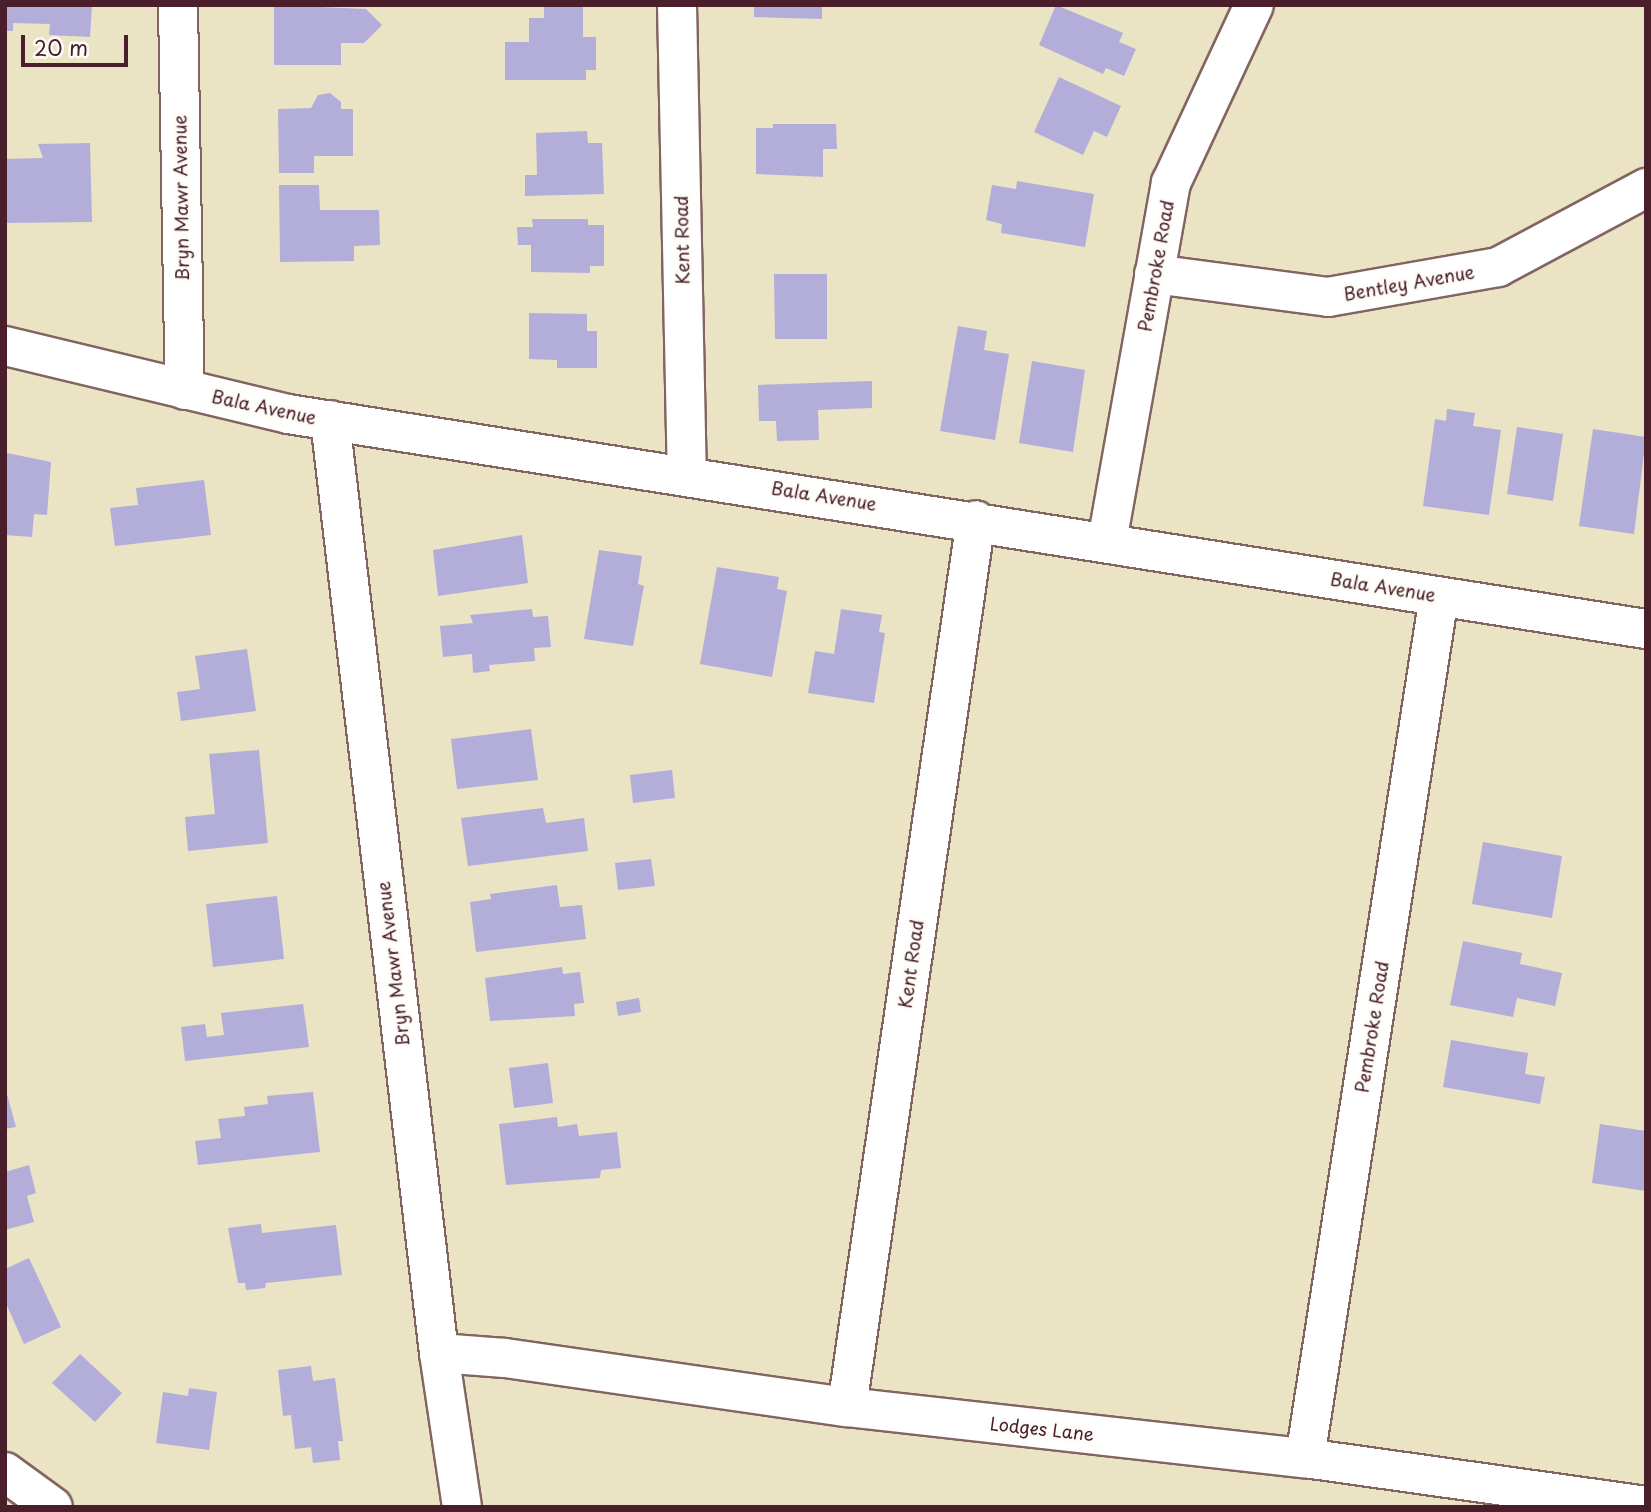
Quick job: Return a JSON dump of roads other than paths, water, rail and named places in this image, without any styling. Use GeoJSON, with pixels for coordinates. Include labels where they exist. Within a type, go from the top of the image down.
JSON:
{"type":"FeatureCollection","features":[{"type":"Feature","properties":{"kind":"street","name":"Bryn Mawr Avenue"},"geometry":{"type":"LineString","coordinates":[[178,5],[185,390]]}},
{"type":"Feature","properties":{"kind":"street","name":"Kent Road"},"geometry":{"type":"LineString","coordinates":[[677,5],[687,475]]}},
{"type":"Feature","properties":{"kind":"street","name":"Pembroke Road"},"geometry":{"type":"LineString","coordinates":[[1107,541],[1171,183],[1254,5]]}},
{"type":"Feature","properties":{"kind":"street","name":"Bentley Avenue"},"geometry":{"type":"LineString","coordinates":[[1154,274],[1328,297],[1498,267],[1646,188]]}},
{"type":"Feature","properties":{"kind":"street","name":"Bala Avenue"},"geometry":{"type":"LineString","coordinates":[[5,346],[185,390],[330,420],[976,520],[1646,629]]}},
{"type":"Feature","properties":{"kind":"street","name":"Bryn Mawr Avenue"},"geometry":{"type":"LineString","coordinates":[[330,420],[439,1353],[462,1507]]}},
{"type":"Feature","properties":{"kind":"street","name":"Kent Road"},"geometry":{"type":"LineString","coordinates":[[846,1408],[976,520]]}},
{"type":"Feature","properties":{"kind":"street","name":"Pembroke Road"},"geometry":{"type":"LineString","coordinates":[[1305,1458],[1439,596]]}},
{"type":"Feature","properties":{"kind":"street","name":"Lodges Lane"},"geometry":{"type":"LineString","coordinates":[[439,1353],[505,1359],[846,1408],[1305,1458],[1646,1506]]}},
{"type":"Feature","properties":{"kind":"street"},"geometry":{"type":"LineString","coordinates":[[5,1472],[53,1507]]}}]}
